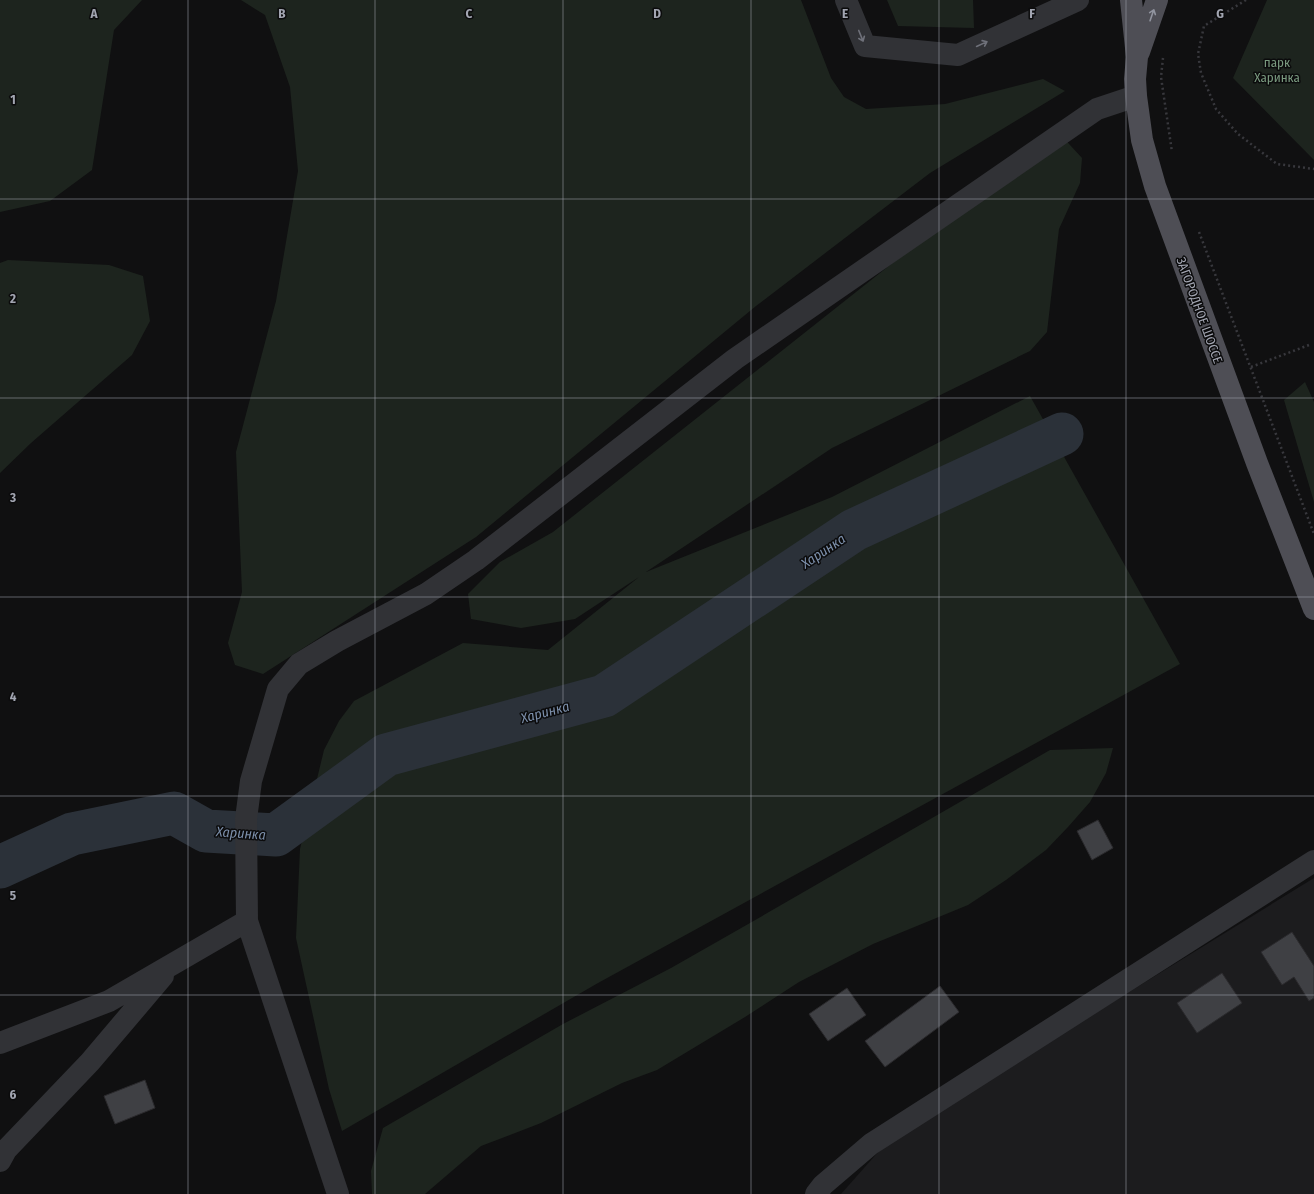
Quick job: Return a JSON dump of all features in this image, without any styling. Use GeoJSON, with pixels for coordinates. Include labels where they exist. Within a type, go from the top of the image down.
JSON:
{"type":"FeatureCollection","features":[{"type":"Feature","properties":{"kind":"main road","name":"ЗАГОРОДНОЕ ШОССЕ"},"geometry":{"type":"LineString","coordinates":[[1131,0],[1137,57],[1135,79],[1136,96],[1142,140],[1155,186],[1257,463],[1314,609]]}},
{"type":"Feature","properties":{"kind":"main road"},"geometry":{"type":"LineString","coordinates":[[1137,57],[1157,0]]}},
{"type":"Feature","properties":{"kind":"street"},"geometry":{"type":"LineString","coordinates":[[846,0],[865,46],[958,55],[1078,0]]}},
{"type":"Feature","properties":{"kind":"street"},"geometry":{"type":"LineString","coordinates":[[338,1194],[247,921],[246,819],[251,780],[278,690],[299,664],[337,641],[426,594],[476,560],[734,359],[1097,109],[1136,96]]}},
{"type":"Feature","properties":{"kind":"street"},"geometry":{"type":"LineString","coordinates":[[816,1194],[823,1185],[871,1144],[1314,861]]}},
{"type":"Feature","properties":{"kind":"street"},"geometry":{"type":"LineString","coordinates":[[0,1043],[109,1001],[247,921]]}},
{"type":"Feature","properties":{"kind":"street"},"geometry":{"type":"LineString","coordinates":[[0,1161],[6,1150],[90,1062],[174,963]]}},
{"type":"Feature","properties":{"kind":"path"},"geometry":{"type":"LineString","coordinates":[[1246,0],[1204,26],[1198,54],[1201,73],[1216,109],[1238,134],[1277,164],[1314,169]]}},
{"type":"Feature","properties":{"kind":"path"},"geometry":{"type":"LineString","coordinates":[[1164,55],[1161,77],[1172,156]]}},
{"type":"Feature","properties":{"kind":"path"},"geometry":{"type":"LineString","coordinates":[[1198,230],[1314,534]]}},
{"type":"Feature","properties":{"kind":"path"},"geometry":{"type":"LineString","coordinates":[[1251,367],[1309,345]]}},
{"type":"Feature","properties":{"kind":"shaded area"},"geometry":{"type":"Polygon","coordinates":[[[1314,878],[1314,1194],[841,1194],[880,1150],[996,1074],[1314,878]]]}},
{"type":"Feature","properties":{"kind":"green space"},"geometry":{"type":"Polygon","coordinates":[[[0,0],[142,0],[114,30],[92,170],[50,201],[0,212],[0,0]]]}},
{"type":"Feature","properties":{"kind":"green space"},"geometry":{"type":"Polygon","coordinates":[[[241,0],[801,0],[831,78],[844,97],[866,109],[945,104],[1043,79],[1065,91],[930,173],[756,306],[476,537],[263,674],[235,665],[228,643],[242,592],[236,452],[276,301],[298,171],[290,87],[265,15],[241,0]]]}},
{"type":"Feature","properties":{"kind":"green space"},"geometry":{"type":"Polygon","coordinates":[[[887,0],[973,0],[974,28],[898,26],[887,0]]]}},
{"type":"Feature","properties":{"kind":"green space","name":"парк Харинка"},"geometry":{"type":"Polygon","coordinates":[[[1267,0],[1314,0],[1314,160],[1233,78],[1267,0]]]}},
{"type":"Feature","properties":{"kind":"green space"},"geometry":{"type":"Polygon","coordinates":[[[1058,132],[1082,158],[1080,183],[1059,229],[1047,332],[1030,351],[832,448],[646,572],[832,497],[1030,396],[1180,664],[598,983],[342,1131],[329,1089],[296,938],[300,849],[324,750],[339,721],[354,701],[463,643],[548,650],[639,577],[575,619],[521,628],[471,619],[468,594],[500,562],[553,532],[1058,132]]]}},
{"type":"Feature","properties":{"kind":"green space"},"geometry":{"type":"Polygon","coordinates":[[[8,260],[109,265],[143,276],[150,321],[132,355],[31,443],[0,473],[0,263],[8,260]]]}},
{"type":"Feature","properties":{"kind":"green space"},"geometry":{"type":"Polygon","coordinates":[[[1305,382],[1314,402],[1314,502],[1284,400],[1305,382]]]}},
{"type":"Feature","properties":{"kind":"green space"},"geometry":{"type":"Polygon","coordinates":[[[1113,748],[1106,773],[1090,802],[1068,827],[1046,850],[1006,880],[968,905],[873,944],[799,982],[745,1017],[657,1070],[622,1083],[541,1123],[481,1146],[425,1194],[372,1194],[371,1171],[383,1128],[563,1024],[671,968],[1050,750],[1113,748]]]}},
{"type":"Feature","properties":{"kind":"building"},"geometry":{"type":"Polygon","coordinates":[[[1098,820],[1113,848],[1092,860],[1077,831],[1098,820]]]}},
{"type":"Feature","properties":{"kind":"building"},"geometry":{"type":"Polygon","coordinates":[[[1292,932],[1314,966],[1314,998],[1309,1001],[1294,977],[1282,985],[1261,952],[1292,932]]]}},
{"type":"Feature","properties":{"kind":"building"},"geometry":{"type":"Polygon","coordinates":[[[1222,973],[1242,1003],[1197,1033],[1177,1003],[1222,973]]]}},
{"type":"Feature","properties":{"kind":"building"},"geometry":{"type":"Polygon","coordinates":[[[940,986],[959,1012],[885,1067],[865,1041],[940,986]]]}},
{"type":"Feature","properties":{"kind":"building"},"geometry":{"type":"Polygon","coordinates":[[[847,988],[866,1015],[828,1041],[809,1014],[847,988]]]}},
{"type":"Feature","properties":{"kind":"building"},"geometry":{"type":"Polygon","coordinates":[[[145,1080],[155,1108],[115,1124],[104,1096],[145,1080]]]}},
{"type":"Feature","properties":{"kind":"waterway","name":"Харинка"},"geometry":{"type":"LineString","coordinates":[[0,867],[72,834],[174,813],[206,831],[276,835],[386,755],[604,696],[854,530],[1062,434]]}}]}
